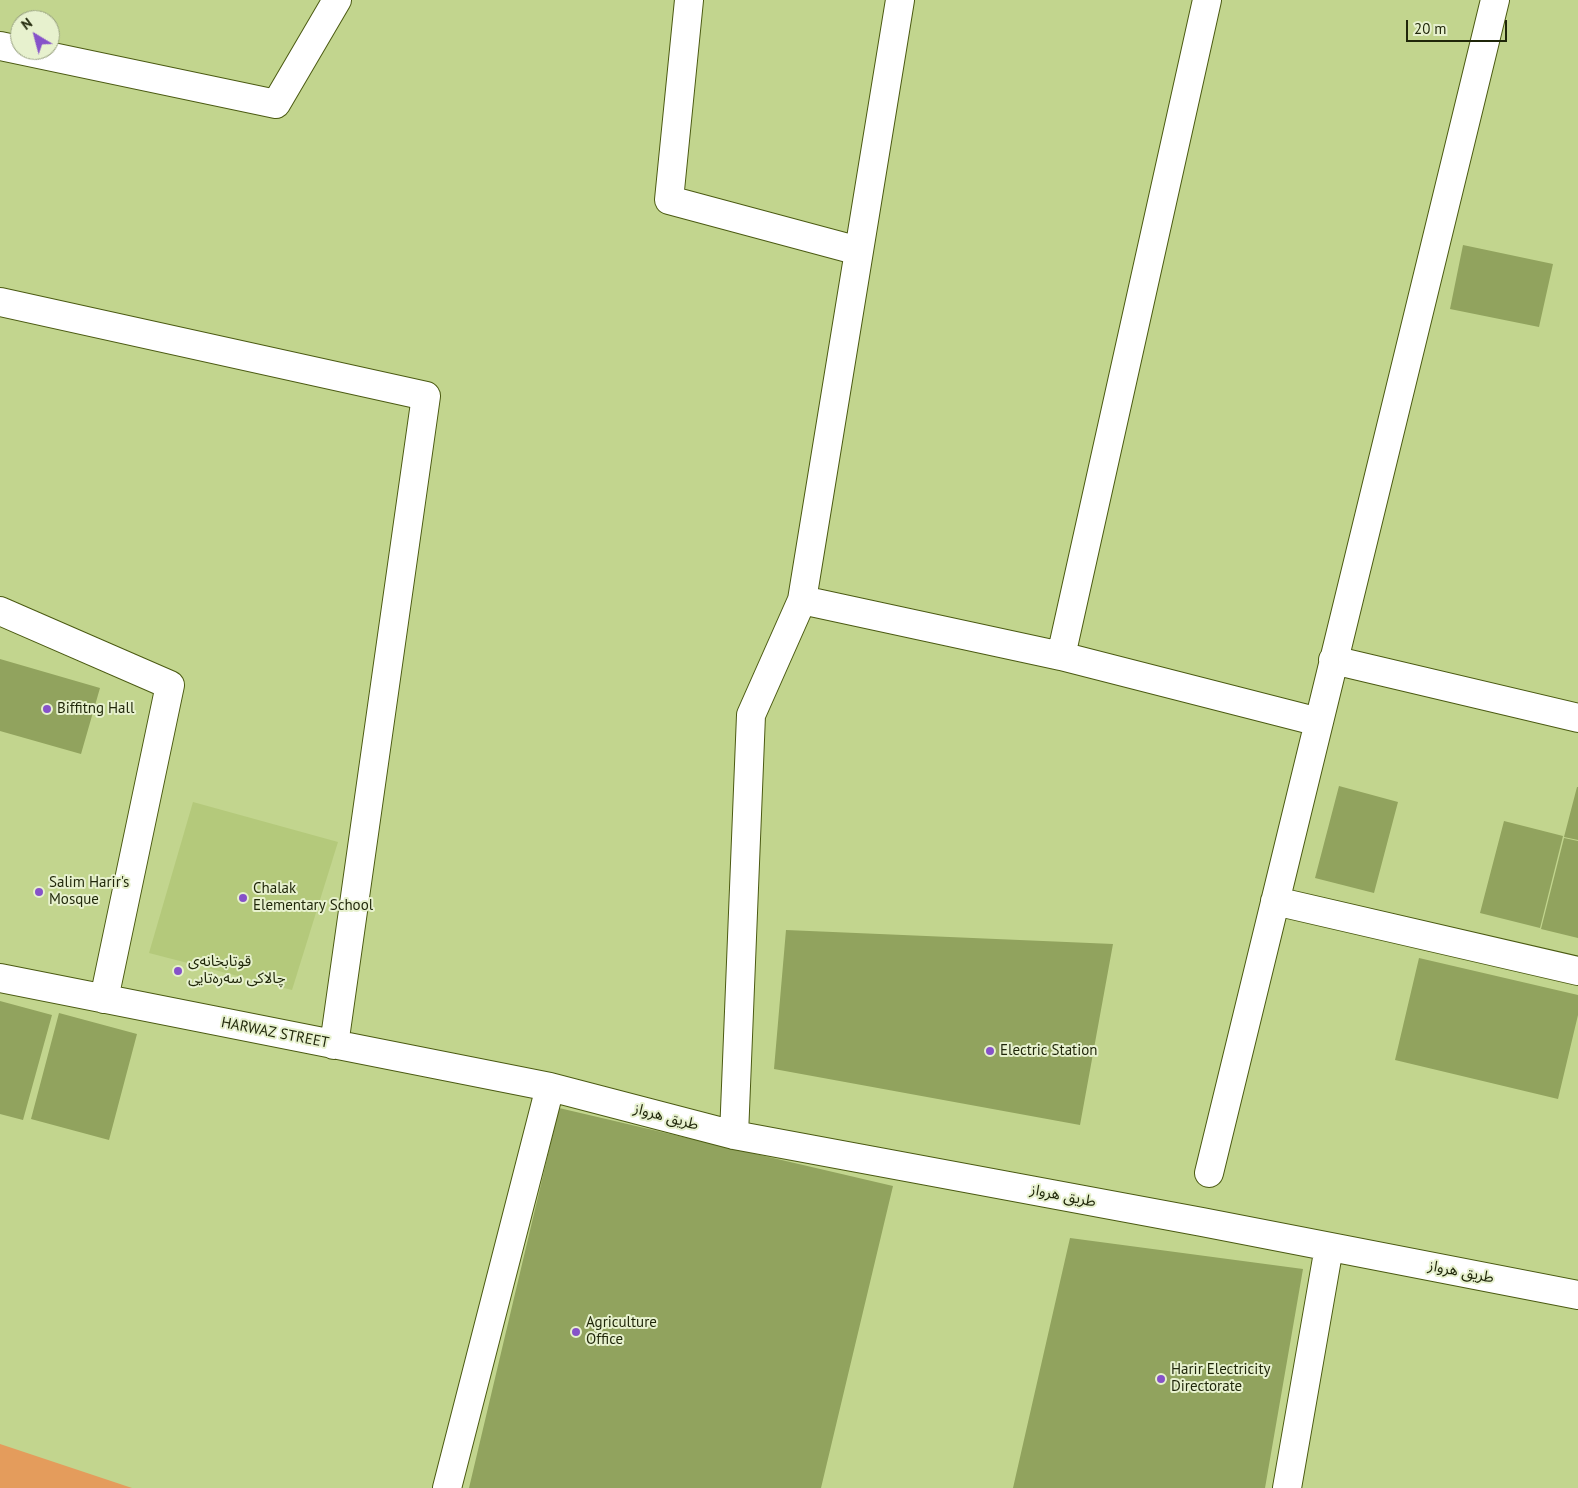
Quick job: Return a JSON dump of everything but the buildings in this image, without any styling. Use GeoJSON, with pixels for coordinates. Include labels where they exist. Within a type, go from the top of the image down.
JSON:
{"type":"FeatureCollection","features":[{"type":"Feature","properties":{"kind":"street"},"geometry":{"type":"LineString","coordinates":[[0,46],[276,104],[337,0]]}},
{"type":"Feature","properties":{"kind":"street"},"geometry":{"type":"LineString","coordinates":[[690,0],[669,200],[859,251]]}},
{"type":"Feature","properties":{"kind":"street"},"geometry":{"type":"LineString","coordinates":[[734,1135],[751,715],[802,600],[900,0]]}},
{"type":"Feature","properties":{"kind":"street"},"geometry":{"type":"LineString","coordinates":[[1061,656],[1207,0]]}},
{"type":"Feature","properties":{"kind":"street"},"geometry":{"type":"LineString","coordinates":[[1210,1173],[1495,0]]}},
{"type":"Feature","properties":{"kind":"street"},"geometry":{"type":"LineString","coordinates":[[0,302],[426,396],[334,1045]]}},
{"type":"Feature","properties":{"kind":"street"},"geometry":{"type":"LineString","coordinates":[[802,600],[1061,656],[1319,722]]}},
{"type":"Feature","properties":{"kind":"street"},"geometry":{"type":"LineString","coordinates":[[0,611],[170,686],[104,999]]}},
{"type":"Feature","properties":{"kind":"street"},"geometry":{"type":"LineString","coordinates":[[1334,660],[1578,718]]}},
{"type":"Feature","properties":{"kind":"street"},"geometry":{"type":"LineString","coordinates":[[1275,901],[1578,971]]}},
{"type":"Feature","properties":{"kind":"street","name":"HARWAZ STREET"},"geometry":{"type":"LineString","coordinates":[[0,978],[550,1087]]}},
{"type":"Feature","properties":{"kind":"street"},"geometry":{"type":"LineString","coordinates":[[447,1488],[550,1087]]}},
{"type":"Feature","properties":{"kind":"street","name":"طريق هرواز"},"geometry":{"type":"LineString","coordinates":[[550,1087],[734,1135],[1578,1295]]}},
{"type":"Feature","properties":{"kind":"street"},"geometry":{"type":"LineString","coordinates":[[1287,1488],[1329,1247]]}},
{"type":"Feature","properties":{"kind":"shaded area","name":"Chalak Elementary School"},"geometry":{"type":"Polygon","coordinates":[[[193,802],[338,842],[292,990],[149,953],[193,802]]]}},
{"type":"Feature","properties":{"kind":"shaded area"},"geometry":{"type":"Polygon","coordinates":[[[0,1444],[132,1488],[0,1488],[0,1444]]]}},
{"type":"Feature","properties":{"kind":"place","name":"Biffitng Hall"},"geometry":{"type":"Point","coordinates":[47,709]}},
{"type":"Feature","properties":{"kind":"place","name":"Salim Harir's Mosque"},"geometry":{"type":"Point","coordinates":[39,892]}},
{"type":"Feature","properties":{"kind":"place","name":"Chalak Elementary School"},"geometry":{"type":"Point","coordinates":[243,898]}},
{"type":"Feature","properties":{"kind":"place","name":"قوتابخانەی چالاکی سەرەتایی"},"geometry":{"type":"Point","coordinates":[178,971]}},
{"type":"Feature","properties":{"kind":"place","name":"Electric Station"},"geometry":{"type":"Point","coordinates":[990,1051]}},
{"type":"Feature","properties":{"kind":"place","name":"Agriculture Office"},"geometry":{"type":"Point","coordinates":[576,1332]}},
{"type":"Feature","properties":{"kind":"place","name":"Harir Electricity Directorate"},"geometry":{"type":"Point","coordinates":[1161,1379]}}]}
